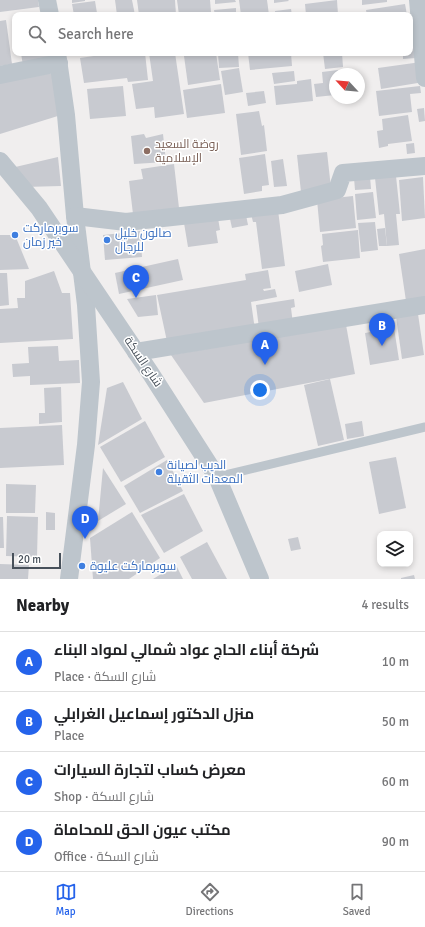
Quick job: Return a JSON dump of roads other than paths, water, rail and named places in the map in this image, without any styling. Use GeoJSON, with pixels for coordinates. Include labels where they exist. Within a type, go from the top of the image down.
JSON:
{"type":"FeatureCollection","features":[{"type":"Feature","properties":{"kind":"street"},"geometry":{"type":"LineString","coordinates":[[47,0],[49,12]]}},
{"type":"Feature","properties":{"kind":"street"},"geometry":{"type":"LineString","coordinates":[[418,0],[425,78]]}},
{"type":"Feature","properties":{"kind":"street"},"geometry":{"type":"LineString","coordinates":[[0,76],[58,58],[66,115],[75,216],[86,305],[91,382],[86,445],[69,579]]}},
{"type":"Feature","properties":{"kind":"street","name":"شارع السكة"},"geometry":{"type":"LineString","coordinates":[[0,161],[39,208],[217,476],[260,579]]}},
{"type":"Feature","properties":{"kind":"street"},"geometry":{"type":"LineString","coordinates":[[75,216],[126,222],[282,205],[337,190],[343,173],[425,166]]}},
{"type":"Feature","properties":{"kind":"street"},"geometry":{"type":"LineString","coordinates":[[136,352],[425,305]]}},
{"type":"Feature","properties":{"kind":"lane"},"geometry":{"type":"LineString","coordinates":[[217,476],[425,427]]}},
{"type":"Feature","properties":{"kind":"place","name":"روضة السعيد الإسلامية"},"geometry":{"type":"Point","coordinates":[147,151]}},
{"type":"Feature","properties":{"kind":"place","name":"سوبرماركت خير زمان"},"geometry":{"type":"Point","coordinates":[15,235]}},
{"type":"Feature","properties":{"kind":"place","name":"صالون خليل للرجال"},"geometry":{"type":"Point","coordinates":[107,240]}},
{"type":"Feature","properties":{"kind":"place","name":"معرض كساب لتجارة السيارات"},"geometry":{"type":"Point","coordinates":[136,298]}},
{"type":"Feature","properties":{"kind":"place","name":"منزل الدكتور إسماعيل الغرابلي"},"geometry":{"type":"Point","coordinates":[382,346]}},
{"type":"Feature","properties":{"kind":"place","name":"شركة أبناء الحاج عواد شمالي لمواد البناء"},"geometry":{"type":"Point","coordinates":[265,365]}},
{"type":"Feature","properties":{"kind":"place","name":"الديب لصيانة المعدات الثقيلة"},"geometry":{"type":"Point","coordinates":[159,472]}},
{"type":"Feature","properties":{"kind":"place","name":"مكتب عيون الحق للمحاماة"},"geometry":{"type":"Point","coordinates":[85,539]}},
{"type":"Feature","properties":{"kind":"place","name":"سوبرماركت عليوة"},"geometry":{"type":"Point","coordinates":[82,566]}}]}
